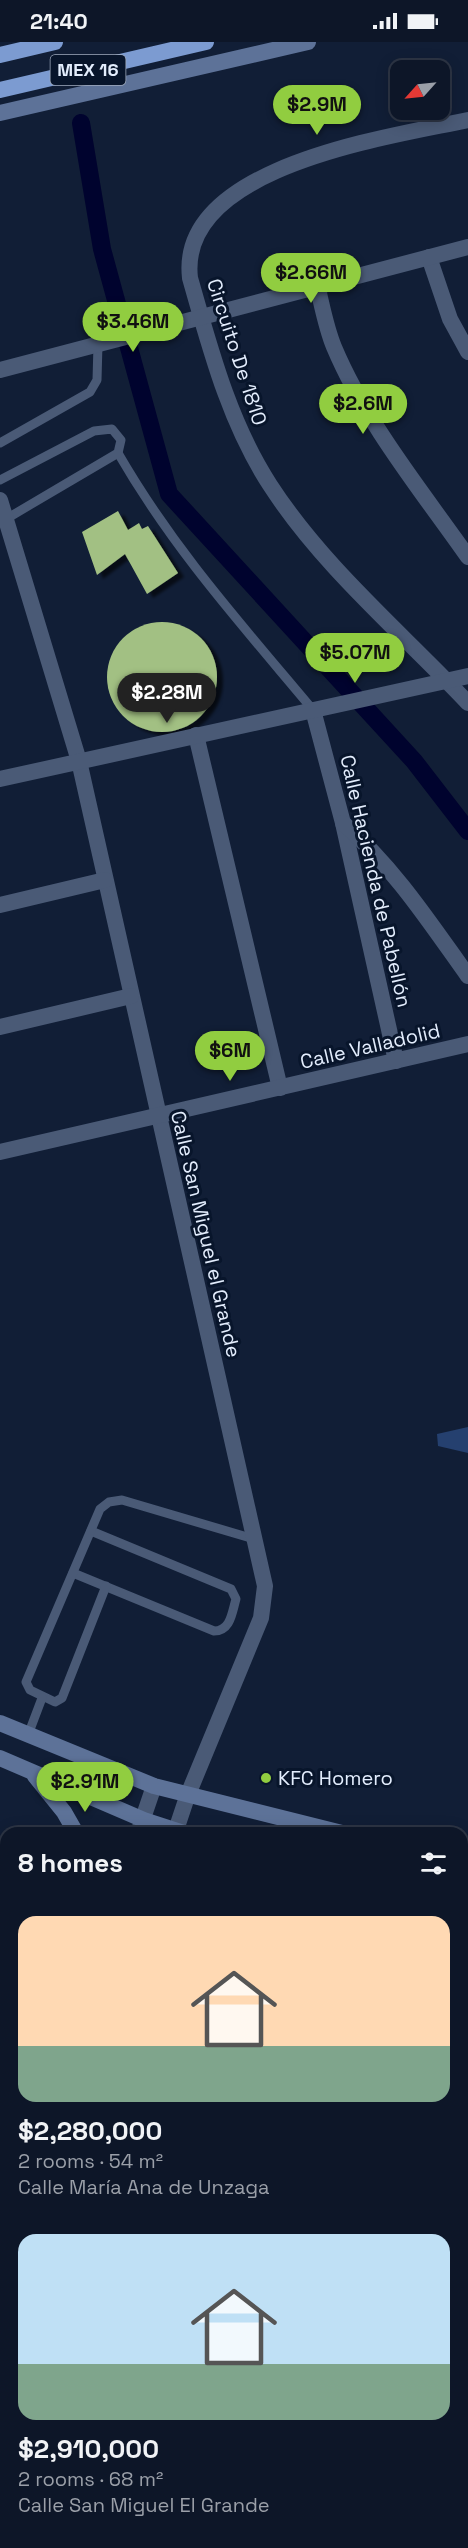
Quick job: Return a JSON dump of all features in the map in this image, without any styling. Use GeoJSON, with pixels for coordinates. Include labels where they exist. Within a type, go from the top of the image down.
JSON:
{"type":"FeatureCollection","features":[{"type":"Feature","properties":{"kind":"highway","name":"MEX 16"},"geometry":{"type":"LineString","coordinates":[[0,55],[55,42]]}},
{"type":"Feature","properties":{"kind":"highway","name":"MEX 16"},"geometry":{"type":"LineString","coordinates":[[0,90],[206,42]]}},
{"type":"Feature","properties":{"kind":"main road"},"geometry":{"type":"LineString","coordinates":[[0,113],[308,42]]}},
{"type":"Feature","properties":{"kind":"main road"},"geometry":{"type":"LineString","coordinates":[[0,1723],[154,1786],[187,1797],[316,1827]]}},
{"type":"Feature","properties":{"kind":"main road"},"geometry":{"type":"LineString","coordinates":[[4,1759],[141,1826]]}},
{"type":"Feature","properties":{"kind":"main road"},"geometry":{"type":"LineString","coordinates":[[30,1770],[64,1812],[73,1827]]}},
{"type":"Feature","properties":{"kind":"street","name":"Circuito De 1810"},"geometry":{"type":"LineString","coordinates":[[468,120],[324,152],[274,171],[223,202],[201,224],[191,245],[188,261],[190,278],[220,380],[243,437],[269,483],[320,551],[468,703]]}},
{"type":"Feature","properties":{"kind":"street"},"geometry":{"type":"LineString","coordinates":[[0,370],[146,332],[201,315],[468,247]]}},
{"type":"Feature","properties":{"kind":"street"},"geometry":{"type":"LineString","coordinates":[[429,257],[450,319],[468,352]]}},
{"type":"Feature","properties":{"kind":"street"},"geometry":{"type":"LineString","coordinates":[[317,285],[333,346],[353,386],[388,443],[468,557]]}},
{"type":"Feature","properties":{"kind":"street","name":"Calle San Miguel el Grande"},"geometry":{"type":"LineString","coordinates":[[0,501],[80,762],[157,1116],[265,1586],[264,1606],[187,1797]]}},
{"type":"Feature","properties":{"kind":"street"},"geometry":{"type":"LineString","coordinates":[[0,779],[468,676]]}},
{"type":"Feature","properties":{"kind":"street","name":"Calle Hacienda de Pabellón"},"geometry":{"type":"LineString","coordinates":[[313,710],[343,823],[396,1061]]}},
{"type":"Feature","properties":{"kind":"street"},"geometry":{"type":"LineString","coordinates":[[196,735],[280,1088]]}},
{"type":"Feature","properties":{"kind":"street"},"geometry":{"type":"LineString","coordinates":[[343,823],[374,850],[398,877],[468,976]]}},
{"type":"Feature","properties":{"kind":"street"},"geometry":{"type":"LineString","coordinates":[[0,905],[105,880]]}},
{"type":"Feature","properties":{"kind":"street"},"geometry":{"type":"LineString","coordinates":[[0,1027],[131,996]]}},
{"type":"Feature","properties":{"kind":"street","name":"Calle Valladolid"},"geometry":{"type":"LineString","coordinates":[[0,1152],[468,1044]]}},
{"type":"Feature","properties":{"kind":"street"},"geometry":{"type":"LineString","coordinates":[[141,1826],[154,1786]]}},
{"type":"Feature","properties":{"kind":"street"},"geometry":{"type":"LineString","coordinates":[[179,1827],[187,1797]]}},
{"type":"Feature","properties":{"kind":"lane"},"geometry":{"type":"LineString","coordinates":[[0,443],[90,392],[97,380],[105,342]]}},
{"type":"Feature","properties":{"kind":"lane"},"geometry":{"type":"LineString","coordinates":[[0,480],[104,428],[112,429],[118,434],[121,448],[118,453],[6,519]]}},
{"type":"Feature","properties":{"kind":"lane"},"geometry":{"type":"LineString","coordinates":[[118,453],[154,512],[200,577],[313,710]]}},
{"type":"Feature","properties":{"kind":"lane"},"geometry":{"type":"LineString","coordinates":[[106,1586],[63,1698],[55,1702],[42,1698],[30,1690],[26,1682],[91,1531],[105,1504],[122,1500],[254,1539]]}},
{"type":"Feature","properties":{"kind":"lane"},"geometry":{"type":"LineString","coordinates":[[73,1573],[214,1631],[219,1631],[228,1625],[236,1599],[231,1589],[91,1531]]}},
{"type":"Feature","properties":{"kind":"lane"},"geometry":{"type":"LineString","coordinates":[[28,1735],[42,1698]]}},
{"type":"Feature","properties":{"kind":"shaded area"},"geometry":{"type":"Polygon","coordinates":[[[468,1427],[468,1453],[438,1446],[437,1434],[468,1427]]]}},
{"type":"Feature","properties":{"kind":"building"},"geometry":{"type":"Polygon","coordinates":[[[118,511],[128,530],[139,523],[142,529],[148,526],[178,573],[147,594],[125,554],[97,575],[82,532],[118,511]]]}},
{"type":"Feature","properties":{"kind":"building"},"geometry":{"type":"Polygon","coordinates":[[[162,622],[183,626],[201,638],[213,656],[217,677],[213,698],[201,716],[183,728],[162,732],[141,728],[123,716],[111,698],[107,677],[111,656],[123,638],[141,626],[162,622]]]}},
{"type":"Feature","properties":{"kind":"waterway"},"geometry":{"type":"LineString","coordinates":[[81,123],[102,249],[169,494],[414,761],[468,831]]}},
{"type":"Feature","properties":{"kind":"place","name":"KFC Homero"},"geometry":{"type":"Point","coordinates":[266,1778]}}]}
